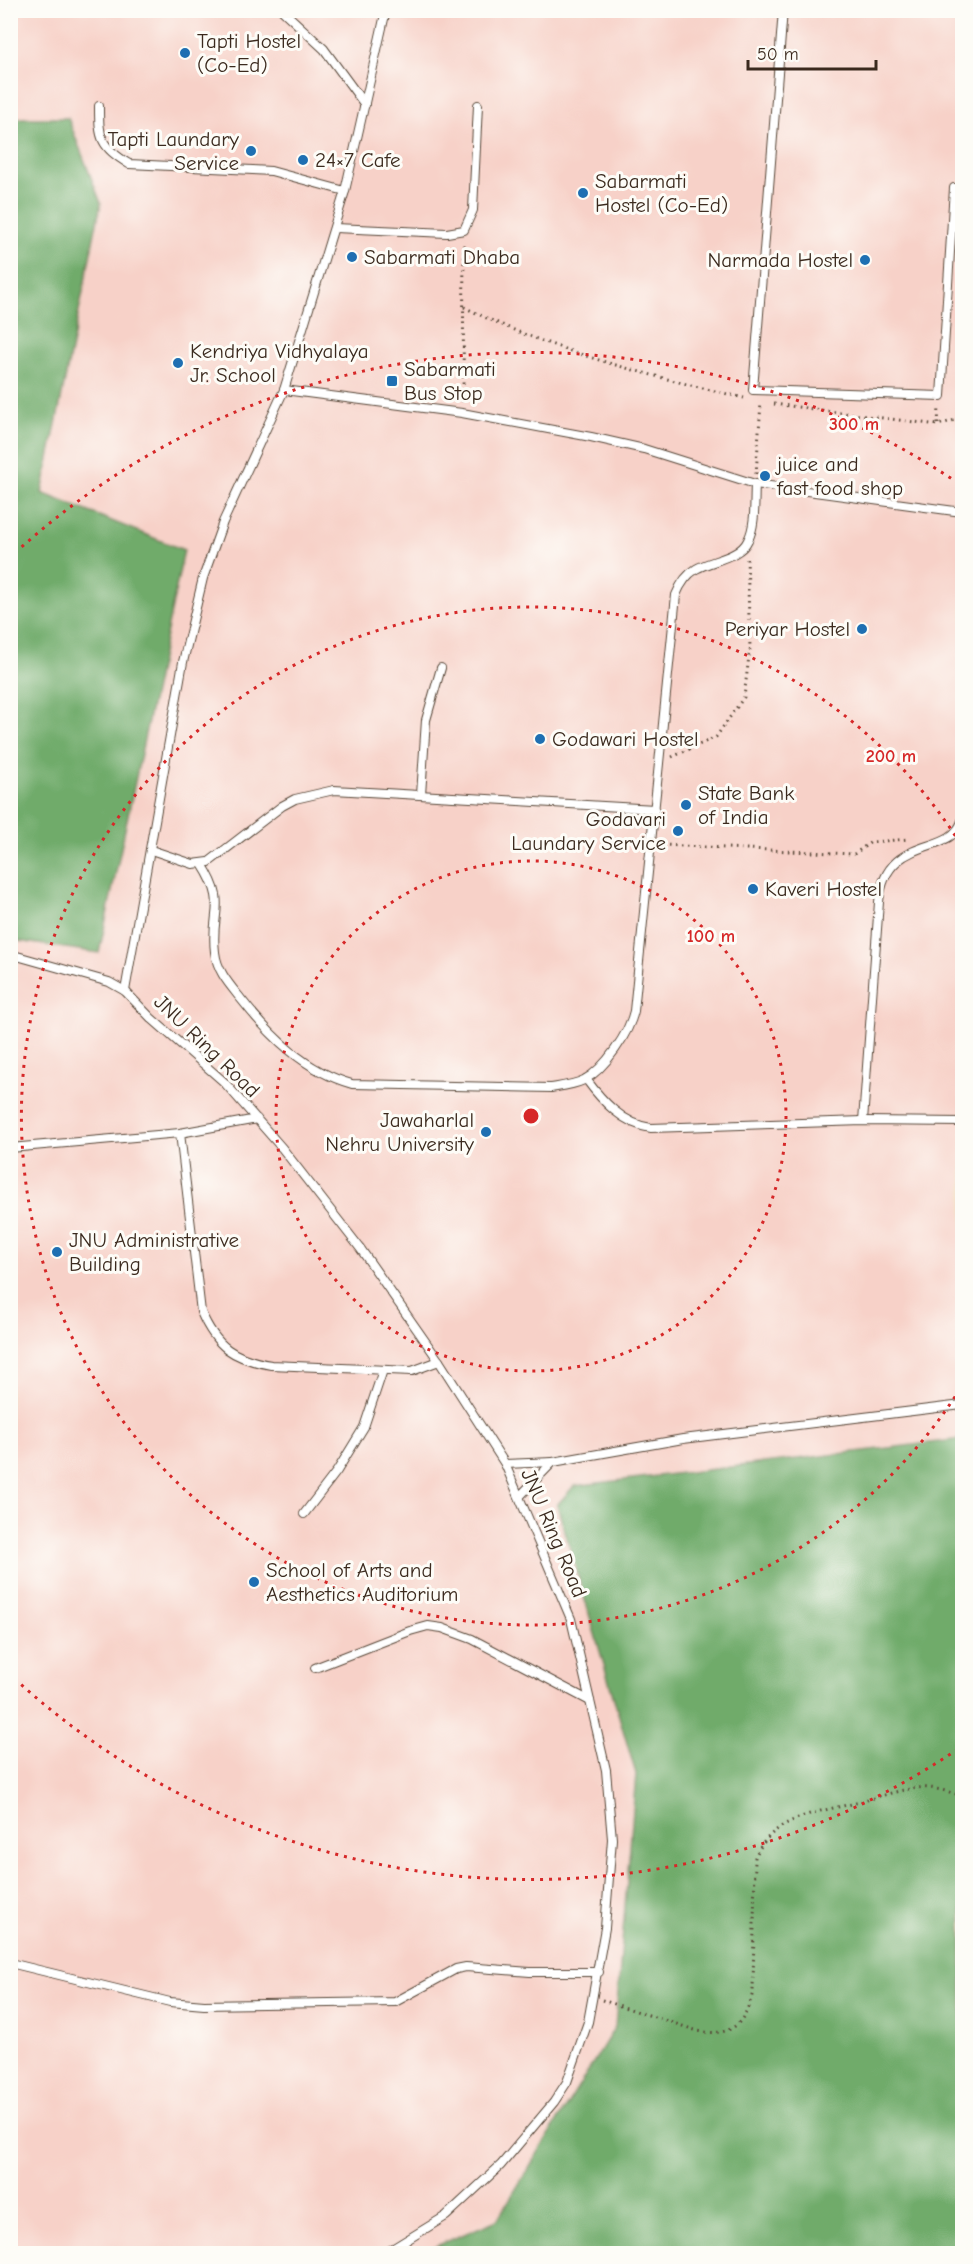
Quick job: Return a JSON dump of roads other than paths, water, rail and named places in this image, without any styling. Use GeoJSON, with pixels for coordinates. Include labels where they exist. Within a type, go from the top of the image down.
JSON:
{"type":"FeatureCollection","features":[{"type":"Feature","properties":{"kind":"lane"},"geometry":{"type":"LineString","coordinates":[[282,10],[324,49],[364,105]]}},
{"type":"Feature","properties":{"kind":"lane"},"geometry":{"type":"LineString","coordinates":[[125,991],[181,674],[203,578],[223,522],[284,390],[345,191],[386,10]]}},
{"type":"Feature","properties":{"kind":"lane"},"geometry":{"type":"LineString","coordinates":[[783,10],[753,390],[941,396],[954,188],[963,188]]}},
{"type":"Feature","properties":{"kind":"lane"},"geometry":{"type":"LineString","coordinates":[[958,10],[963,11]]}},
{"type":"Feature","properties":{"kind":"lane"},"geometry":{"type":"LineString","coordinates":[[335,228],[447,233],[464,230],[473,210],[478,105]]}},
{"type":"Feature","properties":{"kind":"lane"},"geometry":{"type":"LineString","coordinates":[[99,106],[99,136],[109,152],[129,164],[271,171],[345,191]]}},
{"type":"Feature","properties":{"kind":"lane"},"geometry":{"type":"LineString","coordinates":[[284,390],[462,414],[644,449],[755,484],[963,512]]}},
{"type":"Feature","properties":{"kind":"lane"},"geometry":{"type":"LineString","coordinates":[[202,864],[217,890],[214,949],[221,974],[269,1035],[323,1073],[352,1084],[551,1088],[570,1085],[586,1079],[614,1049],[631,1026],[660,762],[675,595],[681,584],[695,569],[739,551],[747,544],[751,536],[755,484]]}},
{"type":"Feature","properties":{"kind":"lane"},"geometry":{"type":"LineString","coordinates":[[421,795],[426,720],[441,668]]}},
{"type":"Feature","properties":{"kind":"lane"},"geometry":{"type":"LineString","coordinates":[[151,850],[193,864],[209,862],[295,800],[334,790],[655,809]]}},
{"type":"Feature","properties":{"kind":"lane"},"geometry":{"type":"LineString","coordinates":[[863,1121],[879,902],[884,876],[894,863],[906,854],[948,837],[962,823]]}},
{"type":"Feature","properties":{"kind":"lane","name":"JNU Ring Road"},"geometry":{"type":"LineString","coordinates":[[10,954],[109,982],[125,991],[151,1018],[224,1082],[257,1119],[360,1248],[439,1361],[505,1464],[571,1619],[606,1770],[612,1839],[610,1881],[599,1972],[582,2042],[567,2082],[536,2124],[468,2198],[420,2233],[384,2253]]}},
{"type":"Feature","properties":{"kind":"lane"},"geometry":{"type":"LineString","coordinates":[[586,1079],[598,1096],[615,1112],[638,1127],[863,1121],[963,1122]]}},
{"type":"Feature","properties":{"kind":"lane"},"geometry":{"type":"LineString","coordinates":[[10,1148],[180,1133],[257,1119]]}},
{"type":"Feature","properties":{"kind":"lane"},"geometry":{"type":"LineString","coordinates":[[180,1133],[201,1312],[209,1330],[225,1349],[248,1361],[271,1365],[412,1371],[439,1361]]}},
{"type":"Feature","properties":{"kind":"lane"},"geometry":{"type":"LineString","coordinates":[[304,1514],[337,1471],[364,1427],[383,1370]]}},
{"type":"Feature","properties":{"kind":"lane"},"geometry":{"type":"LineString","coordinates":[[505,1464],[553,1462],[683,1439],[963,1405]]}},
{"type":"Feature","properties":{"kind":"lane"},"geometry":{"type":"LineString","coordinates":[[520,1496],[553,1462]]}},
{"type":"Feature","properties":{"kind":"lane"},"geometry":{"type":"LineString","coordinates":[[315,1668],[428,1626],[442,1628],[472,1639],[590,1701]]}},
{"type":"Feature","properties":{"kind":"lane"},"geometry":{"type":"LineString","coordinates":[[10,1963],[170,2002],[204,2005],[394,2002],[456,1969],[466,1967],[530,1972],[599,1972]]}},
{"type":"Feature","properties":{"kind":"place","name":"Tapti Hostel (Co-Ed)"},"geometry":{"type":"Point","coordinates":[185,53]}},
{"type":"Feature","properties":{"kind":"place","name":"Tapti Laundary Service"},"geometry":{"type":"Point","coordinates":[251,151]}},
{"type":"Feature","properties":{"kind":"place","name":"24×7 Cafe"},"geometry":{"type":"Point","coordinates":[303,160]}},
{"type":"Feature","properties":{"kind":"place","name":"Sabarmati Hostel (Co-Ed)"},"geometry":{"type":"Point","coordinates":[583,193]}},
{"type":"Feature","properties":{"kind":"place","name":"Sabarmati Dhaba"},"geometry":{"type":"Point","coordinates":[352,257]}},
{"type":"Feature","properties":{"kind":"place","name":"Narmada Hostel"},"geometry":{"type":"Point","coordinates":[865,260]}},
{"type":"Feature","properties":{"kind":"place","name":"Kendriya Vidhyalaya Jr. School"},"geometry":{"type":"Point","coordinates":[178,363]}},
{"type":"Feature","properties":{"kind":"place","name":"Sabarmati Bus Stop"},"geometry":{"type":"Point","coordinates":[392,381]}},
{"type":"Feature","properties":{"kind":"place","name":"juice and fast food shop"},"geometry":{"type":"Point","coordinates":[765,476]}},
{"type":"Feature","properties":{"kind":"place","name":"Periyar Hostel"},"geometry":{"type":"Point","coordinates":[862,629]}},
{"type":"Feature","properties":{"kind":"place","name":"Godawari Hostel"},"geometry":{"type":"Point","coordinates":[540,739]}},
{"type":"Feature","properties":{"kind":"place","name":"State Bank of India"},"geometry":{"type":"Point","coordinates":[686,805]}},
{"type":"Feature","properties":{"kind":"place","name":"Godavari Laundary Service"},"geometry":{"type":"Point","coordinates":[678,831]}},
{"type":"Feature","properties":{"kind":"place","name":"Kaveri Hostel"},"geometry":{"type":"Point","coordinates":[753,889]}},
{"type":"Feature","properties":{"kind":"place","name":"Jawaharlal Nehru University"},"geometry":{"type":"Point","coordinates":[486,1132]}},
{"type":"Feature","properties":{"kind":"place","name":"JNU Administrative Building"},"geometry":{"type":"Point","coordinates":[57,1252]}},
{"type":"Feature","properties":{"kind":"place","name":"School of Arts and Aesthetics Auditorium"},"geometry":{"type":"Point","coordinates":[254,1582]}}]}
